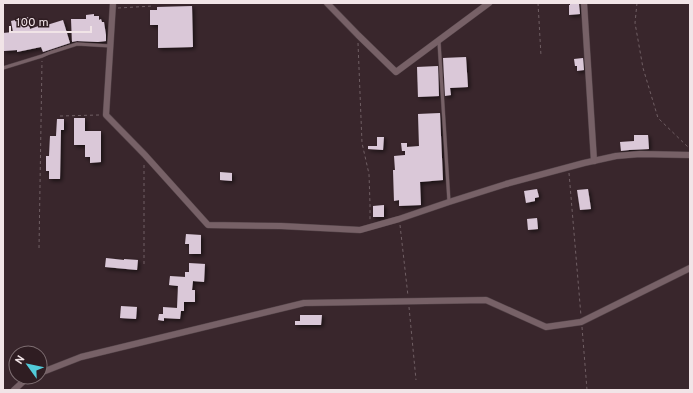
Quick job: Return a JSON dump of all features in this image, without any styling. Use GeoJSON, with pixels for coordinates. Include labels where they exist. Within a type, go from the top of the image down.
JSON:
{"type":"FeatureCollection","features":[{"type":"Feature","properties":{"kind":"street"},"geometry":{"type":"LineString","coordinates":[[327,3],[396,72],[488,3]]}},
{"type":"Feature","properties":{"kind":"street"},"geometry":{"type":"LineString","coordinates":[[584,3],[594,161]]}},
{"type":"Feature","properties":{"kind":"street"},"geometry":{"type":"LineString","coordinates":[[113,6],[106,115],[208,225],[281,226],[360,230],[399,219],[506,184],[616,156],[640,154],[690,155]]}},
{"type":"Feature","properties":{"kind":"street"},"geometry":{"type":"LineString","coordinates":[[48,370],[81,357],[304,303],[486,300],[546,327],[581,322],[690,268]]}},
{"type":"Feature","properties":{"kind":"lane"},"geometry":{"type":"LineString","coordinates":[[439,41],[449,202]]}},
{"type":"Feature","properties":{"kind":"lane"},"geometry":{"type":"LineString","coordinates":[[3,68],[77,44],[111,46]]}},
{"type":"Feature","properties":{"kind":"path"},"geometry":{"type":"LineString","coordinates":[[538,3],[541,56]]}},
{"type":"Feature","properties":{"kind":"path"},"geometry":{"type":"LineString","coordinates":[[637,3],[635,23],[643,68],[658,118],[690,149]]}},
{"type":"Feature","properties":{"kind":"path"},"geometry":{"type":"LineString","coordinates":[[113,6],[153,6]]}},
{"type":"Feature","properties":{"kind":"path"},"geometry":{"type":"LineString","coordinates":[[358,35],[362,143],[369,174],[369,227]]}},
{"type":"Feature","properties":{"kind":"path"},"geometry":{"type":"LineString","coordinates":[[39,248],[42,56]]}},
{"type":"Feature","properties":{"kind":"path"},"geometry":{"type":"LineString","coordinates":[[60,116],[106,115]]}},
{"type":"Feature","properties":{"kind":"path"},"geometry":{"type":"LineString","coordinates":[[144,155],[144,264]]}},
{"type":"Feature","properties":{"kind":"path"},"geometry":{"type":"LineString","coordinates":[[569,167],[587,390]]}},
{"type":"Feature","properties":{"kind":"building"},"geometry":{"type":"Polygon","coordinates":[[[570,4],[579,4],[580,14],[569,15],[570,4]]]}},
{"type":"Feature","properties":{"kind":"building"},"geometry":{"type":"Polygon","coordinates":[[[192,6],[193,47],[158,48],[158,25],[150,25],[150,10],[157,10],[157,7],[192,6]]]}},
{"type":"Feature","properties":{"kind":"building"},"geometry":{"type":"Polygon","coordinates":[[[94,14],[94,16],[99,16],[99,20],[101,19],[102,22],[104,22],[106,41],[72,42],[71,19],[86,19],[86,15],[94,14]]]}},
{"type":"Feature","properties":{"kind":"building"},"geometry":{"type":"Polygon","coordinates":[[[28,17],[30,29],[47,23],[47,25],[63,20],[70,43],[43,52],[41,47],[17,52],[17,50],[4,51],[3,33],[13,32],[11,21],[28,17]]]}},
{"type":"Feature","properties":{"kind":"building"},"geometry":{"type":"Polygon","coordinates":[[[466,57],[468,87],[450,88],[451,95],[445,96],[443,58],[466,57]]]}},
{"type":"Feature","properties":{"kind":"building"},"geometry":{"type":"Polygon","coordinates":[[[583,58],[584,70],[577,71],[577,66],[575,66],[574,59],[583,58]]]}},
{"type":"Feature","properties":{"kind":"building"},"geometry":{"type":"Polygon","coordinates":[[[438,66],[439,96],[418,97],[417,67],[438,66]]]}},
{"type":"Feature","properties":{"kind":"building"},"geometry":{"type":"Polygon","coordinates":[[[440,113],[443,180],[420,182],[421,205],[399,206],[399,200],[394,201],[394,156],[405,155],[405,151],[402,151],[401,143],[407,143],[407,147],[419,146],[418,114],[440,113]]]}},
{"type":"Feature","properties":{"kind":"building"},"geometry":{"type":"Polygon","coordinates":[[[74,118],[85,118],[85,131],[101,131],[101,162],[90,163],[90,157],[85,157],[85,145],[74,145],[74,118]]]}},
{"type":"Feature","properties":{"kind":"building"},"geometry":{"type":"Polygon","coordinates":[[[57,119],[64,119],[64,130],[61,130],[60,179],[49,179],[49,171],[46,171],[46,156],[49,156],[50,136],[56,136],[57,119]]]}},
{"type":"Feature","properties":{"kind":"building"},"geometry":{"type":"Polygon","coordinates":[[[634,135],[648,135],[649,149],[621,151],[620,142],[634,141],[634,135]]]}},
{"type":"Feature","properties":{"kind":"building"},"geometry":{"type":"Polygon","coordinates":[[[377,137],[384,137],[383,150],[368,149],[368,146],[377,146],[377,137]]]}},
{"type":"Feature","properties":{"kind":"building"},"geometry":{"type":"Polygon","coordinates":[[[220,172],[232,173],[232,181],[220,180],[220,172]]]}},
{"type":"Feature","properties":{"kind":"building"},"geometry":{"type":"Polygon","coordinates":[[[537,189],[539,197],[535,198],[535,201],[526,203],[524,191],[537,189]]]}},
{"type":"Feature","properties":{"kind":"building"},"geometry":{"type":"Polygon","coordinates":[[[588,189],[591,209],[580,210],[577,190],[588,189]]]}},
{"type":"Feature","properties":{"kind":"building"},"geometry":{"type":"Polygon","coordinates":[[[384,205],[384,217],[373,217],[373,206],[384,205]]]}},
{"type":"Feature","properties":{"kind":"building"},"geometry":{"type":"Polygon","coordinates":[[[537,218],[538,229],[528,230],[527,219],[537,218]]]}},
{"type":"Feature","properties":{"kind":"building"},"geometry":{"type":"Polygon","coordinates":[[[186,234],[201,235],[201,254],[189,254],[189,244],[185,244],[186,234]]]}},
{"type":"Feature","properties":{"kind":"building"},"geometry":{"type":"Polygon","coordinates":[[[106,258],[138,260],[137,270],[105,267],[106,258]]]}},
{"type":"Feature","properties":{"kind":"building"},"geometry":{"type":"Polygon","coordinates":[[[189,263],[205,264],[204,282],[193,281],[192,290],[195,290],[195,302],[184,302],[184,311],[181,311],[180,319],[164,318],[164,321],[158,320],[159,314],[163,314],[163,307],[177,308],[178,286],[169,285],[170,276],[185,277],[185,272],[189,272],[189,263]]]}},
{"type":"Feature","properties":{"kind":"building"},"geometry":{"type":"Polygon","coordinates":[[[121,306],[137,307],[136,319],[120,318],[121,306]]]}},
{"type":"Feature","properties":{"kind":"building"},"geometry":{"type":"Polygon","coordinates":[[[300,315],[322,315],[321,325],[295,325],[295,321],[300,321],[300,315]]]}}]}
